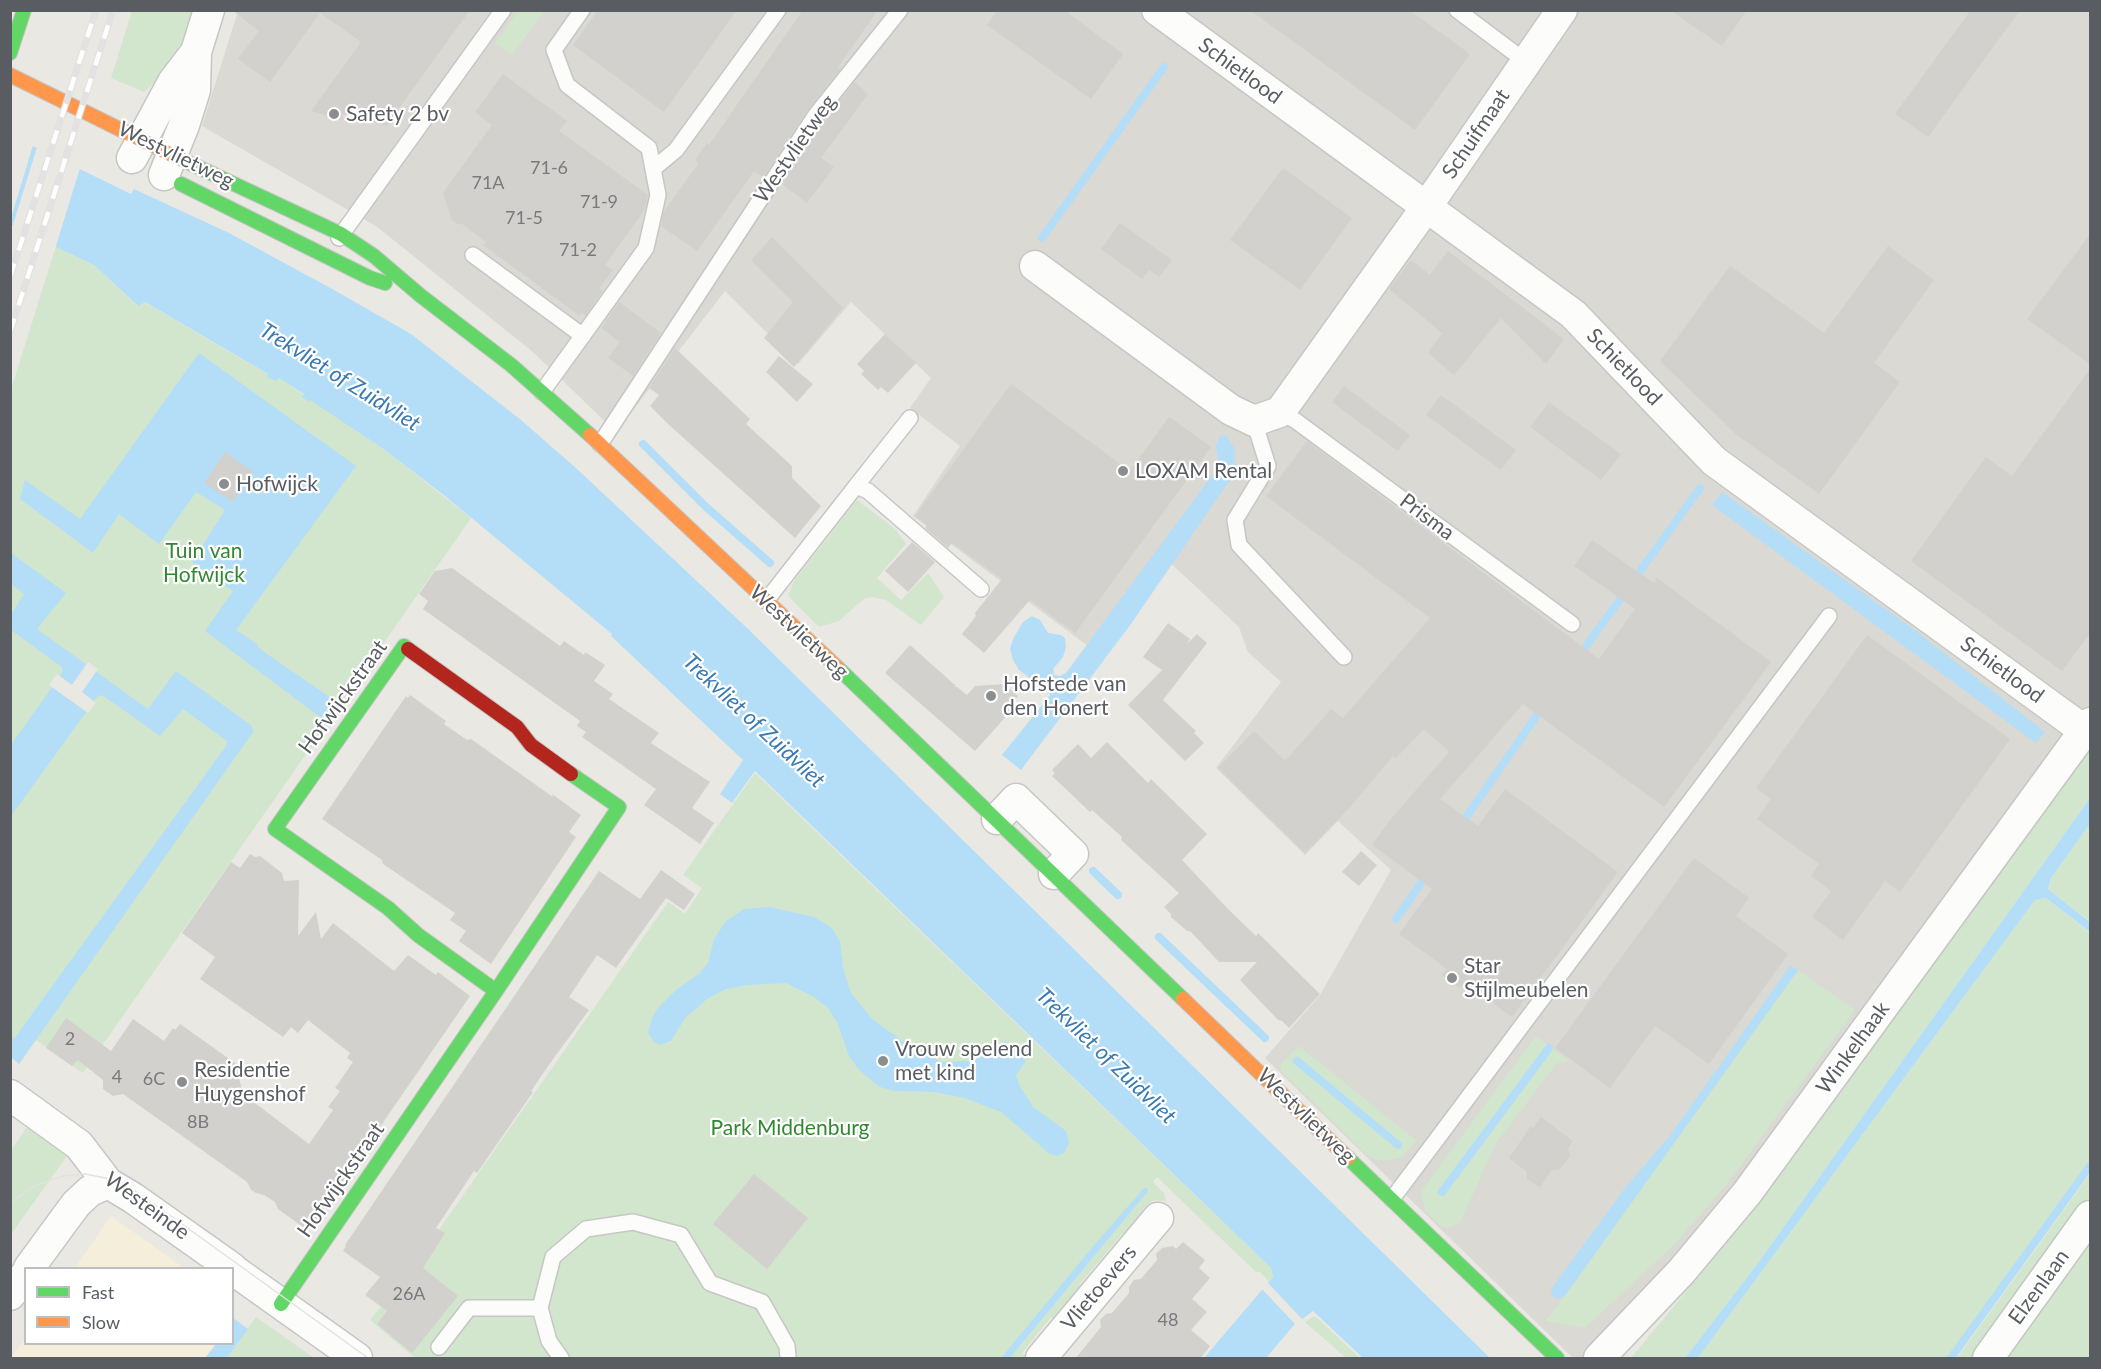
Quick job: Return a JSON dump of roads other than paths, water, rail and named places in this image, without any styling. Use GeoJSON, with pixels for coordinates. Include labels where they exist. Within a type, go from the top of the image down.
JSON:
{"type":"FeatureCollection","features":[{"type":"Feature","properties":{"kind":"main road"},"geometry":{"type":"LineString","coordinates":[[10,53],[24,10]]}},
{"type":"Feature","properties":{"kind":"main road","name":"Westvlietweg"},"geometry":{"type":"LineString","coordinates":[[10,75],[132,150],[341,234],[374,256],[421,296],[511,365],[600,444],[997,819]]}},
{"type":"Feature","properties":{"kind":"main road","name":"Westvlietweg"},"geometry":{"type":"LineString","coordinates":[[132,150],[168,165],[370,278],[421,296]]}},
{"type":"Feature","properties":{"kind":"main road","name":"Hofwijckstraat"},"geometry":{"type":"LineString","coordinates":[[281,1304],[496,991],[619,807],[531,745],[517,727],[404,646],[275,829],[388,908],[418,935],[496,991]]}},
{"type":"Feature","properties":{"kind":"main road","name":"Westvlietweg"},"geometry":{"type":"LineString","coordinates":[[1054,874],[1557,1359]]}},
{"type":"Feature","properties":{"kind":"street"},"geometry":{"type":"LineString","coordinates":[[168,165],[195,90],[196,52],[209,10]]}},
{"type":"Feature","properties":{"kind":"street","name":"Schietlood"},"geometry":{"type":"LineString","coordinates":[[1157,10],[1573,314],[1714,461],[2088,727]]}},
{"type":"Feature","properties":{"kind":"street","name":"Schuifmaat"},"geometry":{"type":"LineString","coordinates":[[1427,206],[1562,10]]}},
{"type":"Feature","properties":{"kind":"street"},"geometry":{"type":"LineString","coordinates":[[132,150],[173,82],[196,52]]}},
{"type":"Feature","properties":{"kind":"street"},"geometry":{"type":"LineString","coordinates":[[1267,417],[1427,206]]}},
{"type":"Feature","properties":{"kind":"street","name":"Prisma"},"geometry":{"type":"LineString","coordinates":[[1035,266],[1231,410],[1267,417]]}},
{"type":"Feature","properties":{"kind":"street","name":"Winkelhaak"},"geometry":{"type":"LineString","coordinates":[[1599,1359],[1681,1272],[1747,1193],[2088,727]]}},
{"type":"Feature","properties":{"kind":"street","name":"Westvlietweg"},"geometry":{"type":"LineString","coordinates":[[997,819],[1016,799],[1073,854],[1054,874]]}},
{"type":"Feature","properties":{"kind":"street","name":"Westeinde"},"geometry":{"type":"LineString","coordinates":[[10,1095],[79,1144],[108,1183],[133,1198],[229,1267]]}},
{"type":"Feature","properties":{"kind":"street"},"geometry":{"type":"LineString","coordinates":[[30,1267],[76,1204],[90,1191],[108,1183]]}},
{"type":"Feature","properties":{"kind":"street","name":"Elzenlaan"},"geometry":{"type":"LineString","coordinates":[[1988,1359],[2091,1216]]}},
{"type":"Feature","properties":{"kind":"street","name":"Vlietoevers"},"geometry":{"type":"LineString","coordinates":[[1041,1359],[1158,1218]]}},
{"type":"Feature","properties":{"kind":"street","name":"Westeinde"},"geometry":{"type":"LineString","coordinates":[[234,1270],[357,1359]]}},
{"type":"Feature","properties":{"kind":"street"},"geometry":{"type":"LineString","coordinates":[[10,1295],[24,1277]]}},
{"type":"Feature","properties":{"kind":"lane"},"geometry":{"type":"LineString","coordinates":[[329,256],[341,234],[503,10]]}},
{"type":"Feature","properties":{"kind":"lane"},"geometry":{"type":"LineString","coordinates":[[542,392],[646,248],[658,195],[650,148],[567,85],[554,50],[582,10]]}},
{"type":"Feature","properties":{"kind":"lane"},"geometry":{"type":"LineString","coordinates":[[653,170],[676,150],[778,10]]}},
{"type":"Feature","properties":{"kind":"lane","name":"Westvlietweg"},"geometry":{"type":"LineString","coordinates":[[600,444],[815,116],[900,10]]}},
{"type":"Feature","properties":{"kind":"lane"},"geometry":{"type":"LineString","coordinates":[[1457,10],[1525,61]]}},
{"type":"Feature","properties":{"kind":"lane"},"geometry":{"type":"LineString","coordinates":[[473,255],[583,336]]}},
{"type":"Feature","properties":{"kind":"lane"},"geometry":{"type":"LineString","coordinates":[[1267,417],[1268,466],[1235,520],[1239,545],[1344,657]]}},
{"type":"Feature","properties":{"kind":"lane","name":"Prisma"},"geometry":{"type":"LineString","coordinates":[[1267,417],[1296,421],[1572,624]]}},
{"type":"Feature","properties":{"kind":"lane"},"geometry":{"type":"LineString","coordinates":[[766,601],[910,418]]}},
{"type":"Feature","properties":{"kind":"lane"},"geometry":{"type":"LineString","coordinates":[[856,486],[868,491],[981,589]]}},
{"type":"Feature","properties":{"kind":"lane"},"geometry":{"type":"LineString","coordinates":[[1392,1199],[1829,616]]}},
{"type":"Feature","properties":{"kind":"lane"},"geometry":{"type":"LineString","coordinates":[[561,1359],[549,1341],[540,1308],[553,1257],[586,1229],[633,1222],[681,1235],[710,1283],[762,1302],[787,1346],[788,1359]]}},
{"type":"Feature","properties":{"kind":"lane"},"geometry":{"type":"LineString","coordinates":[[439,1347],[469,1308],[540,1308]]}},
{"type":"Feature","properties":{"kind":"water","name":"Trekvliet of Zuidvliet"},"geometry":{"type":"Polygon","coordinates":[[[10,135],[131,194],[134,189],[229,233],[334,290],[411,334],[521,420],[577,469],[747,628],[1490,1358],[1363,1358],[1313,1311],[1294,1325],[1266,1358],[1204,1358],[1273,1277],[1271,1268],[755,771],[732,803],[720,794],[743,760],[611,636],[612,634],[445,496],[382,448],[302,397],[304,394],[279,378],[276,381],[267,377],[268,374],[145,302],[138,306],[94,265],[11,225],[10,135]]]}},
{"type":"Feature","properties":{"kind":"water"},"geometry":{"type":"Polygon","coordinates":[[[199,353],[356,466],[236,630],[340,704],[328,723],[205,631],[233,591],[192,562],[225,510],[196,492],[159,544],[119,514],[93,553],[20,499],[25,480],[80,519],[199,353]]]}},
{"type":"Feature","properties":{"kind":"water"},"geometry":{"type":"Polygon","coordinates":[[[1226,435],[1235,450],[1234,474],[1131,624],[1021,770],[1002,755],[1050,695],[1050,686],[1034,681],[1019,670],[1013,660],[1010,649],[1023,622],[1032,616],[1040,620],[1048,633],[1065,638],[1066,647],[1063,657],[1053,669],[1054,675],[1060,676],[1066,673],[1219,466],[1216,446],[1219,437],[1226,435]]]}},
{"type":"Feature","properties":{"kind":"water"},"geometry":{"type":"Polygon","coordinates":[[[1722,492],[1912,628],[2045,732],[2036,743],[1712,505],[1722,492]]]}},
{"type":"Feature","properties":{"kind":"water"},"geometry":{"type":"Polygon","coordinates":[[[11,553],[66,593],[37,629],[148,709],[176,671],[252,726],[253,732],[19,1064],[11,1057],[11,1037],[14,1039],[226,746],[227,741],[183,709],[160,736],[102,695],[97,697],[11,816],[11,745],[62,673],[62,667],[11,630],[11,614],[24,594],[11,584],[11,553]]]}},
{"type":"Feature","properties":{"kind":"water"},"geometry":{"type":"Polygon","coordinates":[[[2090,798],[2090,824],[2051,878],[2046,898],[2035,900],[1698,1358],[1685,1358],[1755,1267],[2090,798]]]}},
{"type":"Feature","properties":{"kind":"water"},"geometry":{"type":"Polygon","coordinates":[[[769,907],[814,917],[831,927],[840,941],[843,968],[851,993],[872,1019],[917,1052],[943,1062],[968,1061],[990,1054],[1005,1041],[1026,1061],[1016,1075],[1033,1107],[1066,1131],[1069,1143],[1064,1153],[1057,1156],[1050,1154],[1001,1112],[965,1098],[934,1092],[894,1091],[880,1087],[859,1070],[849,1056],[837,1022],[828,1008],[814,997],[786,983],[747,985],[726,989],[707,999],[685,1018],[671,1041],[660,1045],[654,1042],[648,1033],[652,1018],[658,1008],[677,989],[699,974],[708,963],[714,939],[726,921],[744,909],[769,907]]]}},
{"type":"Feature","properties":{"kind":"water"},"geometry":{"type":"Polygon","coordinates":[[[1790,966],[1798,970],[1564,1297],[1556,1299],[1551,1294],[1552,1288],[1625,1188],[1669,1137],[1790,966]]]}},
{"type":"Feature","properties":{"kind":"water"},"geometry":{"type":"Polygon","coordinates":[[[1145,1187],[1149,1190],[1010,1358],[1001,1358],[1095,1244],[1145,1187]]]}},
{"type":"Feature","properties":{"kind":"water"},"geometry":{"type":"Polygon","coordinates":[[[234,1319],[248,1329],[227,1358],[205,1358],[215,1345],[234,1345],[234,1319]]]}},
{"type":"Feature","properties":{"kind":"waterway"},"geometry":{"type":"LineString","coordinates":[[1042,238],[1164,67]]}},
{"type":"Feature","properties":{"kind":"waterway"},"geometry":{"type":"LineString","coordinates":[[643,444],[705,506],[770,563]]}},
{"type":"Feature","properties":{"kind":"waterway"},"geometry":{"type":"LineString","coordinates":[[1633,581],[1700,488]]}},
{"type":"Feature","properties":{"kind":"waterway"},"geometry":{"type":"LineString","coordinates":[[1579,656],[1626,591]]}},
{"type":"Feature","properties":{"kind":"waterway"},"geometry":{"type":"LineString","coordinates":[[1460,826],[1542,708]]}},
{"type":"Feature","properties":{"kind":"waterway"},"geometry":{"type":"LineString","coordinates":[[1093,871],[1118,895]]}},
{"type":"Feature","properties":{"kind":"waterway"},"geometry":{"type":"LineString","coordinates":[[1396,919],[1428,873]]}},
{"type":"Feature","properties":{"kind":"waterway"},"geometry":{"type":"LineString","coordinates":[[2041,889],[2090,927]]}},
{"type":"Feature","properties":{"kind":"waterway"},"geometry":{"type":"LineString","coordinates":[[1159,937],[1265,1038]]}},
{"type":"Feature","properties":{"kind":"waterway"},"geometry":{"type":"LineString","coordinates":[[1442,1192],[1549,1048]]}},
{"type":"Feature","properties":{"kind":"waterway"},"geometry":{"type":"LineString","coordinates":[[1297,1061],[1398,1145]]}},
{"type":"Feature","properties":{"kind":"waterway"},"geometry":{"type":"LineString","coordinates":[[1951,1358],[2090,1166]]}},
{"type":"Feature","properties":{"kind":"tram line"},"geometry":{"type":"LineString","coordinates":[[10,1203],[36,1185],[63,1176],[85,1174],[111,1179],[126,1185],[368,1358]]}},
{"type":"Feature","properties":{"kind":"railway"},"geometry":{"type":"LineString","coordinates":[[10,277],[96,10]]}},
{"type":"Feature","properties":{"kind":"railway"},"geometry":{"type":"LineString","coordinates":[[10,332],[113,10]]}},
{"type":"Feature","properties":{"kind":"place","name":"Safety 2 bv"},"geometry":{"type":"Point","coordinates":[334,114]}},
{"type":"Feature","properties":{"kind":"place","name":"LOXAM Rental"},"geometry":{"type":"Point","coordinates":[1123,471]}},
{"type":"Feature","properties":{"kind":"place","name":"Hofwijck"},"geometry":{"type":"Point","coordinates":[224,484]}},
{"type":"Feature","properties":{"kind":"place","name":"Hofstede van den Honert"},"geometry":{"type":"Point","coordinates":[991,696]}},
{"type":"Feature","properties":{"kind":"place","name":"Star Stijlmeubelen"},"geometry":{"type":"Point","coordinates":[1452,978]}},
{"type":"Feature","properties":{"kind":"place","name":"Vrouw spelend met kind"},"geometry":{"type":"Point","coordinates":[883,1061]}},
{"type":"Feature","properties":{"kind":"place","name":"Residentie Huygenshof"},"geometry":{"type":"Point","coordinates":[182,1082]}},
{"type":"Feature","properties":{"kind":"park label","name":"Tuin van Hofwijck"},"geometry":{"type":"Point","coordinates":[204,563]}},
{"type":"Feature","properties":{"kind":"park label","name":"Park Middenburg"},"geometry":{"type":"Point","coordinates":[790,1128]}}]}
